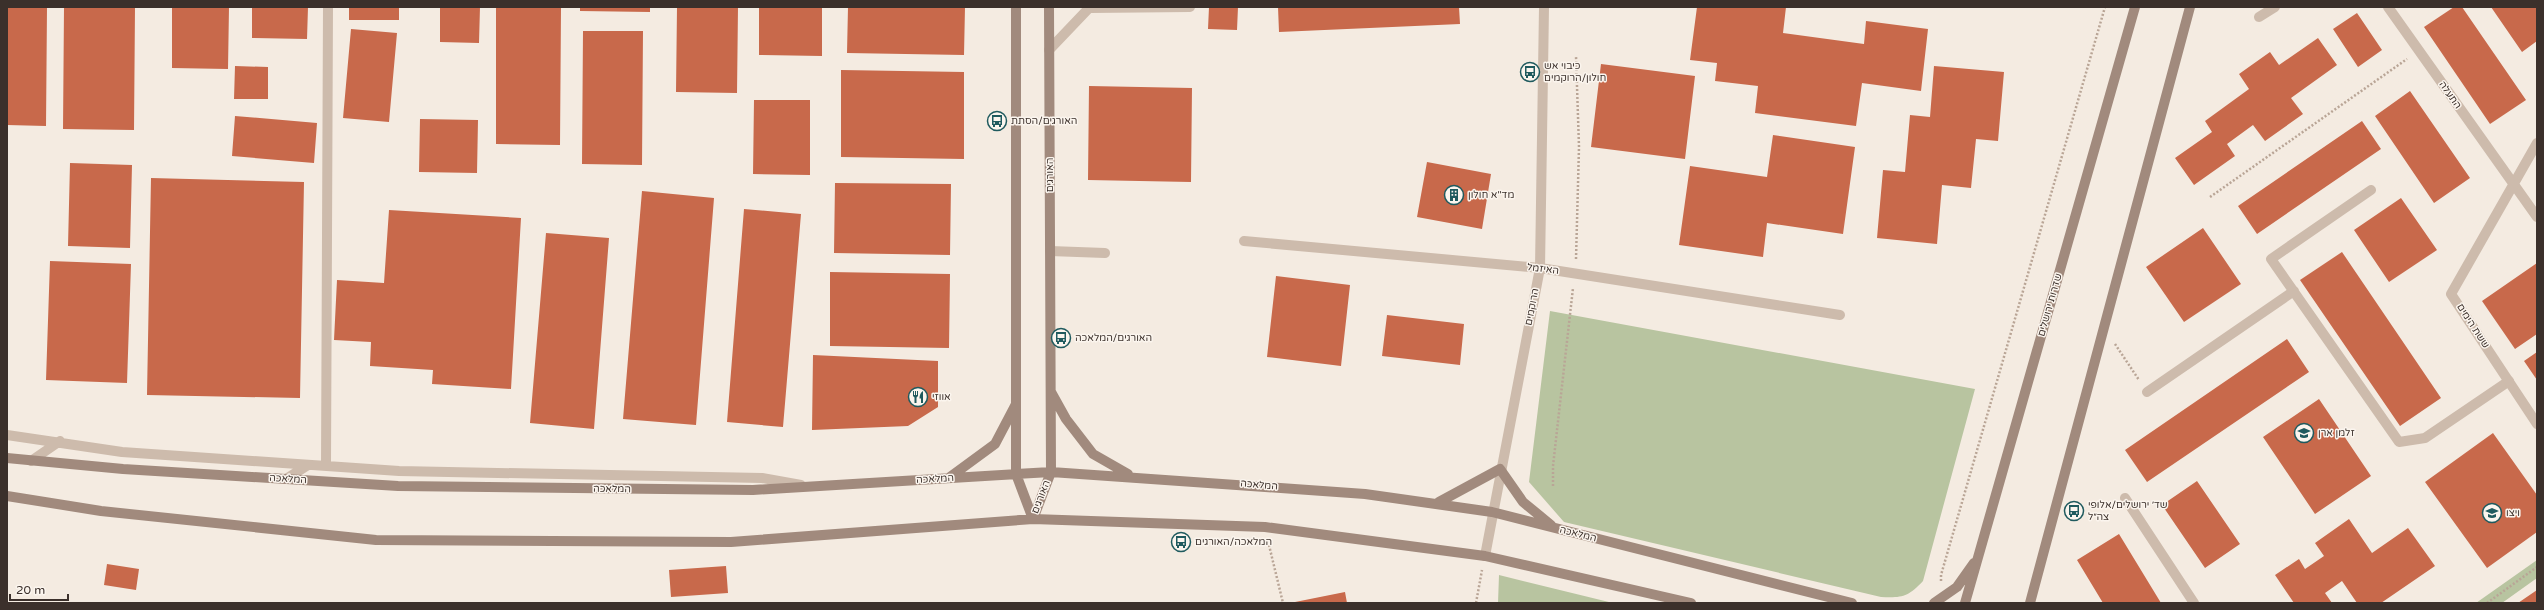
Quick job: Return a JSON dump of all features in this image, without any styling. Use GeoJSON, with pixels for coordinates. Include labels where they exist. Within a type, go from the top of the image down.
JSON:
{"type":"FeatureCollection","features":[{"type":"Feature","properties":{"kind":"main road","name":"האורגים"},"geometry":{"type":"LineString","coordinates":[[1016,7],[1016,474],[1033,519]]}},
{"type":"Feature","properties":{"kind":"main road","name":"האורגים"},"geometry":{"type":"LineString","coordinates":[[1033,519],[1051,472],[1049,7]]}},
{"type":"Feature","properties":{"kind":"main road","name":"שדרות ירושלים"},"geometry":{"type":"LineString","coordinates":[[1965,603],[2135,7]]}},
{"type":"Feature","properties":{"kind":"main road"},"geometry":{"type":"LineString","coordinates":[[2030,603],[2103,326],[2190,7]]}},
{"type":"Feature","properties":{"kind":"main road"},"geometry":{"type":"LineString","coordinates":[[1050,391],[1066,419],[1093,454],[1134,476]]}},
{"type":"Feature","properties":{"kind":"main road"},"geometry":{"type":"LineString","coordinates":[[949,478],[995,444],[1017,402]]}},
{"type":"Feature","properties":{"kind":"main road","name":"המלאכה"},"geometry":{"type":"LineString","coordinates":[[7,458],[31,461],[414,487],[753,490],[1051,472],[1134,476],[1366,494],[1439,502],[1492,512],[1852,603]]}},
{"type":"Feature","properties":{"kind":"main road"},"geometry":{"type":"LineString","coordinates":[[1439,502],[1500,469],[1523,502],[1554,528]]}},
{"type":"Feature","properties":{"kind":"main road"},"geometry":{"type":"LineString","coordinates":[[7,496],[101,511],[376,540],[731,542],[1033,519],[1265,527],[1359,538],[1485,556],[1691,603]]}},
{"type":"Feature","properties":{"kind":"main road"},"geometry":{"type":"LineString","coordinates":[[1938,600],[1957,587],[1978,556]]}},
{"type":"Feature","properties":{"kind":"street"},"geometry":{"type":"LineString","coordinates":[[326,466],[328,7]]}},
{"type":"Feature","properties":{"kind":"street"},"geometry":{"type":"LineString","coordinates":[[1049,50],[1090,8],[1190,7]]}},
{"type":"Feature","properties":{"kind":"street","name":"הרוקמים"},"geometry":{"type":"LineString","coordinates":[[1485,556],[1500,469],[1540,268],[1544,7]]}},
{"type":"Feature","properties":{"kind":"street"},"geometry":{"type":"LineString","coordinates":[[2260,17],[2275,7]]}},
{"type":"Feature","properties":{"kind":"street","name":"התעלה"},"geometry":{"type":"LineString","coordinates":[[2388,7],[2537,217]]}},
{"type":"Feature","properties":{"kind":"street"},"geometry":{"type":"LineString","coordinates":[[2513,183],[2537,143]]}},
{"type":"Feature","properties":{"kind":"street","name":"ששת הימים"},"geometry":{"type":"LineString","coordinates":[[2513,183],[2451,294],[2537,424]]}},
{"type":"Feature","properties":{"kind":"street"},"geometry":{"type":"LineString","coordinates":[[2371,190],[2271,259],[2399,442],[2425,438],[2509,381]]}},
{"type":"Feature","properties":{"kind":"street","name":"האיזמל"},"geometry":{"type":"LineString","coordinates":[[1244,241],[1540,268],[1840,315]]}},
{"type":"Feature","properties":{"kind":"street"},"geometry":{"type":"LineString","coordinates":[[1050,251],[1106,252]]}},
{"type":"Feature","properties":{"kind":"street"},"geometry":{"type":"LineString","coordinates":[[2147,392],[2294,291]]}},
{"type":"Feature","properties":{"kind":"street"},"geometry":{"type":"LineString","coordinates":[[7,435],[60,441],[122,452],[399,471],[762,478],[805,486]]}},
{"type":"Feature","properties":{"kind":"street"},"geometry":{"type":"LineString","coordinates":[[31,461],[60,441]]}},
{"type":"Feature","properties":{"kind":"street"},"geometry":{"type":"LineString","coordinates":[[286,479],[308,465]]}},
{"type":"Feature","properties":{"kind":"street"},"geometry":{"type":"LineString","coordinates":[[2125,498],[2194,603]]}},
{"type":"Feature","properties":{"kind":"path"},"geometry":{"type":"LineString","coordinates":[[1938,600],[1941,575],[2105,7]]}},
{"type":"Feature","properties":{"kind":"path"},"geometry":{"type":"LineString","coordinates":[[2210,197],[2419,51]]}},
{"type":"Feature","properties":{"kind":"path"},"geometry":{"type":"LineString","coordinates":[[1553,486],[1552,466],[1575,273],[1580,147],[1576,56]]}},
{"type":"Feature","properties":{"kind":"path"},"geometry":{"type":"LineString","coordinates":[[2103,326],[2147,392]]}},
{"type":"Feature","properties":{"kind":"path"},"geometry":{"type":"LineString","coordinates":[[1265,527],[1283,603]]}},
{"type":"Feature","properties":{"kind":"path"},"geometry":{"type":"LineString","coordinates":[[1476,603],[1485,556]]}},
{"type":"Feature","properties":{"kind":"path"},"geometry":{"type":"LineString","coordinates":[[2487,603],[2537,568]]}},
{"type":"Feature","properties":{"kind":"green space"},"geometry":{"type":"Polygon","coordinates":[[[1550,311],[1975,389],[1923,581],[1909,593],[1900,597],[1881,597],[1564,522],[1529,482],[1550,311]]]}},
{"type":"Feature","properties":{"kind":"green space"},"geometry":{"type":"Polygon","coordinates":[[[2537,560],[2537,578],[2502,603],[2476,603],[2537,560]]]}},
{"type":"Feature","properties":{"kind":"green space"},"geometry":{"type":"Polygon","coordinates":[[[1499,575],[1613,603],[1498,603],[1499,575]]]}},
{"type":"Feature","properties":{"kind":"building"},"geometry":{"type":"Polygon","coordinates":[[[7,7],[47,7],[46,126],[7,125],[7,7]]]}},
{"type":"Feature","properties":{"kind":"building"},"geometry":{"type":"Polygon","coordinates":[[[64,7],[135,7],[134,130],[63,129],[64,7]]]}},
{"type":"Feature","properties":{"kind":"building"},"geometry":{"type":"Polygon","coordinates":[[[172,7],[229,7],[228,69],[172,68],[172,7]]]}},
{"type":"Feature","properties":{"kind":"building"},"geometry":{"type":"Polygon","coordinates":[[[252,7],[308,7],[307,39],[252,38],[252,7]]]}},
{"type":"Feature","properties":{"kind":"building"},"geometry":{"type":"Polygon","coordinates":[[[349,7],[399,7],[399,20],[349,20],[349,7]]]}},
{"type":"Feature","properties":{"kind":"building"},"geometry":{"type":"Polygon","coordinates":[[[440,7],[480,7],[479,43],[440,42],[440,7]]]}},
{"type":"Feature","properties":{"kind":"building"},"geometry":{"type":"Polygon","coordinates":[[[496,7],[561,7],[560,145],[496,144],[496,7]]]}},
{"type":"Feature","properties":{"kind":"building"},"geometry":{"type":"Polygon","coordinates":[[[580,7],[650,7],[650,12],[580,11],[580,7]]]}},
{"type":"Feature","properties":{"kind":"building"},"geometry":{"type":"Polygon","coordinates":[[[677,7],[738,7],[737,93],[676,92],[677,7]]]}},
{"type":"Feature","properties":{"kind":"building"},"geometry":{"type":"Polygon","coordinates":[[[759,7],[822,7],[822,56],[759,55],[759,7]]]}},
{"type":"Feature","properties":{"kind":"building"},"geometry":{"type":"Polygon","coordinates":[[[848,7],[965,7],[964,55],[847,53],[848,7]]]}},
{"type":"Feature","properties":{"kind":"building"},"geometry":{"type":"Polygon","coordinates":[[[1209,7],[1238,7],[1237,30],[1208,29],[1209,7]]]}},
{"type":"Feature","properties":{"kind":"building"},"geometry":{"type":"Polygon","coordinates":[[[1278,7],[1459,7],[1460,24],[1279,32],[1278,7]]]}},
{"type":"Feature","properties":{"kind":"building"},"geometry":{"type":"Polygon","coordinates":[[[1697,7],[1786,7],[1783,33],[1864,44],[1866,21],[1928,29],[1921,91],[1862,83],[1856,126],[1755,113],[1758,86],[1715,81],[1717,63],[1690,60],[1697,7]]]}},
{"type":"Feature","properties":{"kind":"building"},"geometry":{"type":"Polygon","coordinates":[[[2454,7],[2462,7],[2526,100],[2490,124],[2424,27],[2454,7]]]}},
{"type":"Feature","properties":{"kind":"building"},"geometry":{"type":"Polygon","coordinates":[[[2491,7],[2537,7],[2537,41],[2522,52],[2491,7]]]}},
{"type":"Feature","properties":{"kind":"building"},"geometry":{"type":"Polygon","coordinates":[[[2357,13],[2382,50],[2358,67],[2333,29],[2357,13]]]}},
{"type":"Feature","properties":{"kind":"building"},"geometry":{"type":"Polygon","coordinates":[[[351,29],[397,33],[389,122],[343,118],[351,29]]]}},
{"type":"Feature","properties":{"kind":"building"},"geometry":{"type":"Polygon","coordinates":[[[583,31],[643,31],[642,165],[582,164],[583,31]]]}},
{"type":"Feature","properties":{"kind":"building"},"geometry":{"type":"Polygon","coordinates":[[[2318,38],[2337,65],[2291,98],[2303,114],[2265,141],[2253,125],[2227,144],[2235,156],[2194,185],[2175,158],[2212,132],[2205,121],[2249,89],[2239,74],[2270,52],[2279,65],[2318,38]]]}},
{"type":"Feature","properties":{"kind":"building"},"geometry":{"type":"Polygon","coordinates":[[[1601,64],[1695,76],[1685,159],[1591,147],[1601,64]]]}},
{"type":"Feature","properties":{"kind":"building"},"geometry":{"type":"Polygon","coordinates":[[[235,66],[268,67],[268,99],[234,99],[235,66]]]}},
{"type":"Feature","properties":{"kind":"building"},"geometry":{"type":"Polygon","coordinates":[[[1934,66],[2004,72],[1998,141],[1976,139],[1971,188],[1942,185],[1937,244],[1877,238],[1883,170],[1905,172],[1910,115],[1930,117],[1934,66]]]}},
{"type":"Feature","properties":{"kind":"building"},"geometry":{"type":"Polygon","coordinates":[[[841,70],[964,72],[964,159],[841,157],[841,70]]]}},
{"type":"Feature","properties":{"kind":"building"},"geometry":{"type":"Polygon","coordinates":[[[1089,86],[1192,88],[1191,182],[1088,180],[1089,86]]]}},
{"type":"Feature","properties":{"kind":"building"},"geometry":{"type":"Polygon","coordinates":[[[2410,91],[2470,178],[2434,203],[2375,116],[2410,91]]]}},
{"type":"Feature","properties":{"kind":"building"},"geometry":{"type":"Polygon","coordinates":[[[754,100],[810,100],[810,175],[753,174],[754,100]]]}},
{"type":"Feature","properties":{"kind":"building"},"geometry":{"type":"Polygon","coordinates":[[[235,116],[317,123],[314,163],[232,156],[235,116]]]}},
{"type":"Feature","properties":{"kind":"building"},"geometry":{"type":"Polygon","coordinates":[[[420,119],[478,120],[477,173],[419,172],[420,119]]]}},
{"type":"Feature","properties":{"kind":"building"},"geometry":{"type":"Polygon","coordinates":[[[2362,121],[2381,149],[2257,234],[2238,206],[2362,121]]]}},
{"type":"Feature","properties":{"kind":"building"},"geometry":{"type":"Polygon","coordinates":[[[1773,135],[1855,147],[1843,234],[1767,223],[1763,257],[1679,245],[1690,166],[1767,177],[1773,135]]]}},
{"type":"Feature","properties":{"kind":"building","name":"מד\"א חולון"},"geometry":{"type":"Polygon","coordinates":[[[1427,162],[1491,174],[1482,229],[1417,217],[1427,162]]]}},
{"type":"Feature","properties":{"kind":"building"},"geometry":{"type":"Polygon","coordinates":[[[70,163],[132,165],[130,248],[68,246],[70,163]]]}},
{"type":"Feature","properties":{"kind":"building"},"geometry":{"type":"Polygon","coordinates":[[[151,178],[304,182],[300,398],[147,395],[151,178]]]}},
{"type":"Feature","properties":{"kind":"building"},"geometry":{"type":"Polygon","coordinates":[[[835,183],[951,184],[950,255],[834,253],[835,183]]]}},
{"type":"Feature","properties":{"kind":"building"},"geometry":{"type":"Polygon","coordinates":[[[642,191],[714,198],[696,425],[623,419],[642,191]]]}},
{"type":"Feature","properties":{"kind":"building"},"geometry":{"type":"Polygon","coordinates":[[[2401,198],[2437,250],[2389,282],[2354,230],[2401,198]]]}},
{"type":"Feature","properties":{"kind":"building"},"geometry":{"type":"Polygon","coordinates":[[[744,209],[801,214],[783,427],[727,422],[744,209]]]}},
{"type":"Feature","properties":{"kind":"building"},"geometry":{"type":"Polygon","coordinates":[[[389,210],[521,218],[511,389],[432,384],[433,370],[370,366],[371,342],[334,340],[337,280],[384,283],[389,210]]]}},
{"type":"Feature","properties":{"kind":"building"},"geometry":{"type":"Polygon","coordinates":[[[2203,228],[2241,284],[2184,322],[2146,267],[2203,228]]]}},
{"type":"Feature","properties":{"kind":"building"},"geometry":{"type":"Polygon","coordinates":[[[546,233],[609,238],[594,429],[530,423],[546,233]]]}},
{"type":"Feature","properties":{"kind":"building"},"geometry":{"type":"Polygon","coordinates":[[[2342,252],[2441,398],[2400,426],[2300,280],[2342,252]]]}},
{"type":"Feature","properties":{"kind":"building"},"geometry":{"type":"Polygon","coordinates":[[[50,261],[131,264],[127,383],[46,380],[50,261]]]}},
{"type":"Feature","properties":{"kind":"building"},"geometry":{"type":"Polygon","coordinates":[[[2537,263],[2537,334],[2515,349],[2482,301],[2537,263]]]}},
{"type":"Feature","properties":{"kind":"building"},"geometry":{"type":"Polygon","coordinates":[[[830,272],[950,274],[949,348],[830,346],[830,272]]]}},
{"type":"Feature","properties":{"kind":"building"},"geometry":{"type":"Polygon","coordinates":[[[1276,276],[1350,285],[1341,366],[1267,357],[1276,276]]]}},
{"type":"Feature","properties":{"kind":"building"},"geometry":{"type":"Polygon","coordinates":[[[1387,315],[1464,324],[1460,365],[1382,356],[1387,315]]]}},
{"type":"Feature","properties":{"kind":"building"},"geometry":{"type":"Polygon","coordinates":[[[2287,339],[2309,372],[2147,482],[2125,450],[2287,339]]]}},
{"type":"Feature","properties":{"kind":"building"},"geometry":{"type":"Polygon","coordinates":[[[2537,352],[2537,380],[2524,361],[2537,352]]]}},
{"type":"Feature","properties":{"kind":"building"},"geometry":{"type":"Polygon","coordinates":[[[813,355],[938,361],[938,407],[908,426],[812,430],[813,355]]]}},
{"type":"Feature","properties":{"kind":"building"},"geometry":{"type":"Polygon","coordinates":[[[2319,399],[2371,476],[2315,514],[2263,437],[2319,399]]]}},
{"type":"Feature","properties":{"kind":"building","name":"ויצו"},"geometry":{"type":"Polygon","coordinates":[[[2493,433],[2537,495],[2537,532],[2487,568],[2425,482],[2493,433]]]}},
{"type":"Feature","properties":{"kind":"building"},"geometry":{"type":"Polygon","coordinates":[[[2197,481],[2240,544],[2205,568],[2162,505],[2197,481]]]}},
{"type":"Feature","properties":{"kind":"building"},"geometry":{"type":"Polygon","coordinates":[[[2349,519],[2372,553],[2408,528],[2435,566],[2381,603],[2357,603],[2342,581],[2325,593],[2332,603],[2294,603],[2275,575],[2299,559],[2305,569],[2324,556],[2315,543],[2349,519]]]}},
{"type":"Feature","properties":{"kind":"building"},"geometry":{"type":"Polygon","coordinates":[[[2119,534],[2161,603],[2103,603],[2077,560],[2119,534]]]}},
{"type":"Feature","properties":{"kind":"building"},"geometry":{"type":"Polygon","coordinates":[[[107,564],[139,569],[136,590],[104,585],[107,564]]]}},
{"type":"Feature","properties":{"kind":"building"},"geometry":{"type":"Polygon","coordinates":[[[726,566],[728,593],[671,597],[669,570],[726,566]]]}},
{"type":"Feature","properties":{"kind":"building"},"geometry":{"type":"Polygon","coordinates":[[[2537,590],[2537,603],[2518,603],[2537,590]]]}},
{"type":"Feature","properties":{"kind":"building"},"geometry":{"type":"Polygon","coordinates":[[[1345,592],[1347,603],[1295,603],[1295,602],[1345,592]]]}},
{"type":"Feature","properties":{"kind":"place","name":"כיבוי אש חולון/הרוקמים"},"geometry":{"type":"Point","coordinates":[1530,72]}},
{"type":"Feature","properties":{"kind":"place","name":"האורגים/הסתת"},"geometry":{"type":"Point","coordinates":[997,121]}},
{"type":"Feature","properties":{"kind":"place","name":"מד\"א חולון"},"geometry":{"type":"Point","coordinates":[1454,195]}},
{"type":"Feature","properties":{"kind":"place","name":"האורגים/המלאכה"},"geometry":{"type":"Point","coordinates":[1061,338]}},
{"type":"Feature","properties":{"kind":"place","name":"אווזי"},"geometry":{"type":"Point","coordinates":[918,397]}},
{"type":"Feature","properties":{"kind":"place","name":"זלמן ארן"},"geometry":{"type":"Point","coordinates":[2304,433]}},
{"type":"Feature","properties":{"kind":"place","name":"שד׳ ירושלים/אלופי צה״ל"},"geometry":{"type":"Point","coordinates":[2074,511]}},
{"type":"Feature","properties":{"kind":"place","name":"ויצו"},"geometry":{"type":"Point","coordinates":[2492,513]}},
{"type":"Feature","properties":{"kind":"place","name":"המלאכה/האורגים"},"geometry":{"type":"Point","coordinates":[1181,542]}}]}
